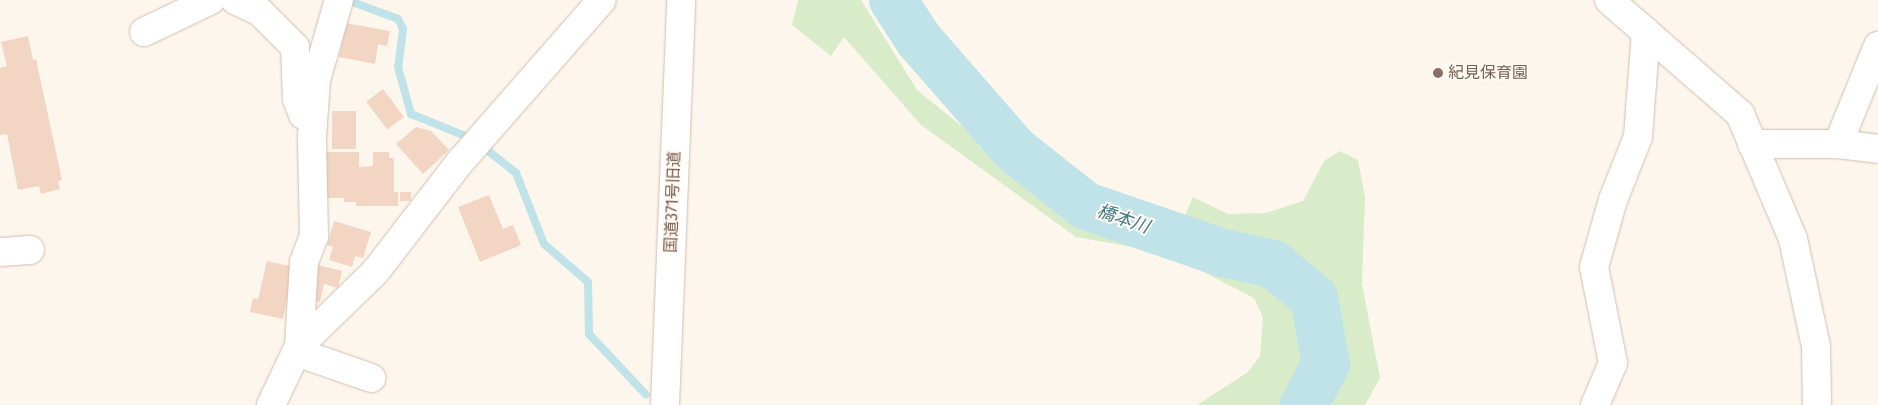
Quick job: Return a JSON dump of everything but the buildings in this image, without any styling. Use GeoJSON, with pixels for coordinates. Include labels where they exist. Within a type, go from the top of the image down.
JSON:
{"type":"FeatureCollection","features":[{"type":"Feature","properties":{"kind":"street"},"geometry":{"type":"LineString","coordinates":[[144,32],[211,0]]}},
{"type":"Feature","properties":{"kind":"street"},"geometry":{"type":"LineString","coordinates":[[236,0],[259,11],[295,46],[297,99],[312,138]]}},
{"type":"Feature","properties":{"kind":"street"},"geometry":{"type":"LineString","coordinates":[[271,405],[299,346],[376,271],[460,162],[602,0]]}},
{"type":"Feature","properties":{"kind":"street","name":"国道371号旧道"},"geometry":{"type":"LineString","coordinates":[[665,405],[681,0]]}},
{"type":"Feature","properties":{"kind":"street"},"geometry":{"type":"LineString","coordinates":[[1609,0],[1740,114],[1793,239],[1816,346],[1817,405]]}},
{"type":"Feature","properties":{"kind":"street"},"geometry":{"type":"LineString","coordinates":[[299,346],[304,262],[314,236],[312,138],[316,80],[337,5]]}},
{"type":"Feature","properties":{"kind":"street"},"geometry":{"type":"LineString","coordinates":[[1595,405],[1613,363],[1594,268],[1613,200],[1638,137],[1646,31]]}},
{"type":"Feature","properties":{"kind":"street"},"geometry":{"type":"LineString","coordinates":[[1752,144],[1858,147],[1878,46]]}},
{"type":"Feature","properties":{"kind":"street"},"geometry":{"type":"LineString","coordinates":[[0,252],[30,250]]}},
{"type":"Feature","properties":{"kind":"street"},"geometry":{"type":"LineString","coordinates":[[299,346],[311,357],[370,378]]}},
{"type":"Feature","properties":{"kind":"green space"},"geometry":{"type":"Polygon","coordinates":[[[798,0],[861,0],[917,90],[1045,194],[1172,246],[1193,197],[1228,214],[1266,213],[1303,201],[1324,161],[1340,151],[1358,160],[1365,198],[1362,284],[1380,378],[1365,405],[1197,405],[1248,372],[1260,356],[1263,317],[1254,298],[1167,253],[1076,237],[921,125],[844,37],[831,56],[792,25],[798,0]]]}},
{"type":"Feature","properties":{"kind":"waterway"},"geometry":{"type":"LineString","coordinates":[[347,0],[398,19],[403,29],[398,67],[411,114],[473,139],[516,173],[544,244],[588,282],[589,334],[646,395]]}},
{"type":"Feature","properties":{"kind":"waterway","name":"橋本川"},"geometry":{"type":"LineString","coordinates":[[893,0],[919,40],[1015,150],[1086,206],[1223,253],[1273,264],[1314,298],[1326,364],[1304,405]]}},
{"type":"Feature","properties":{"kind":"place","name":"紀見保育園"},"geometry":{"type":"Point","coordinates":[1438,73]}}]}
